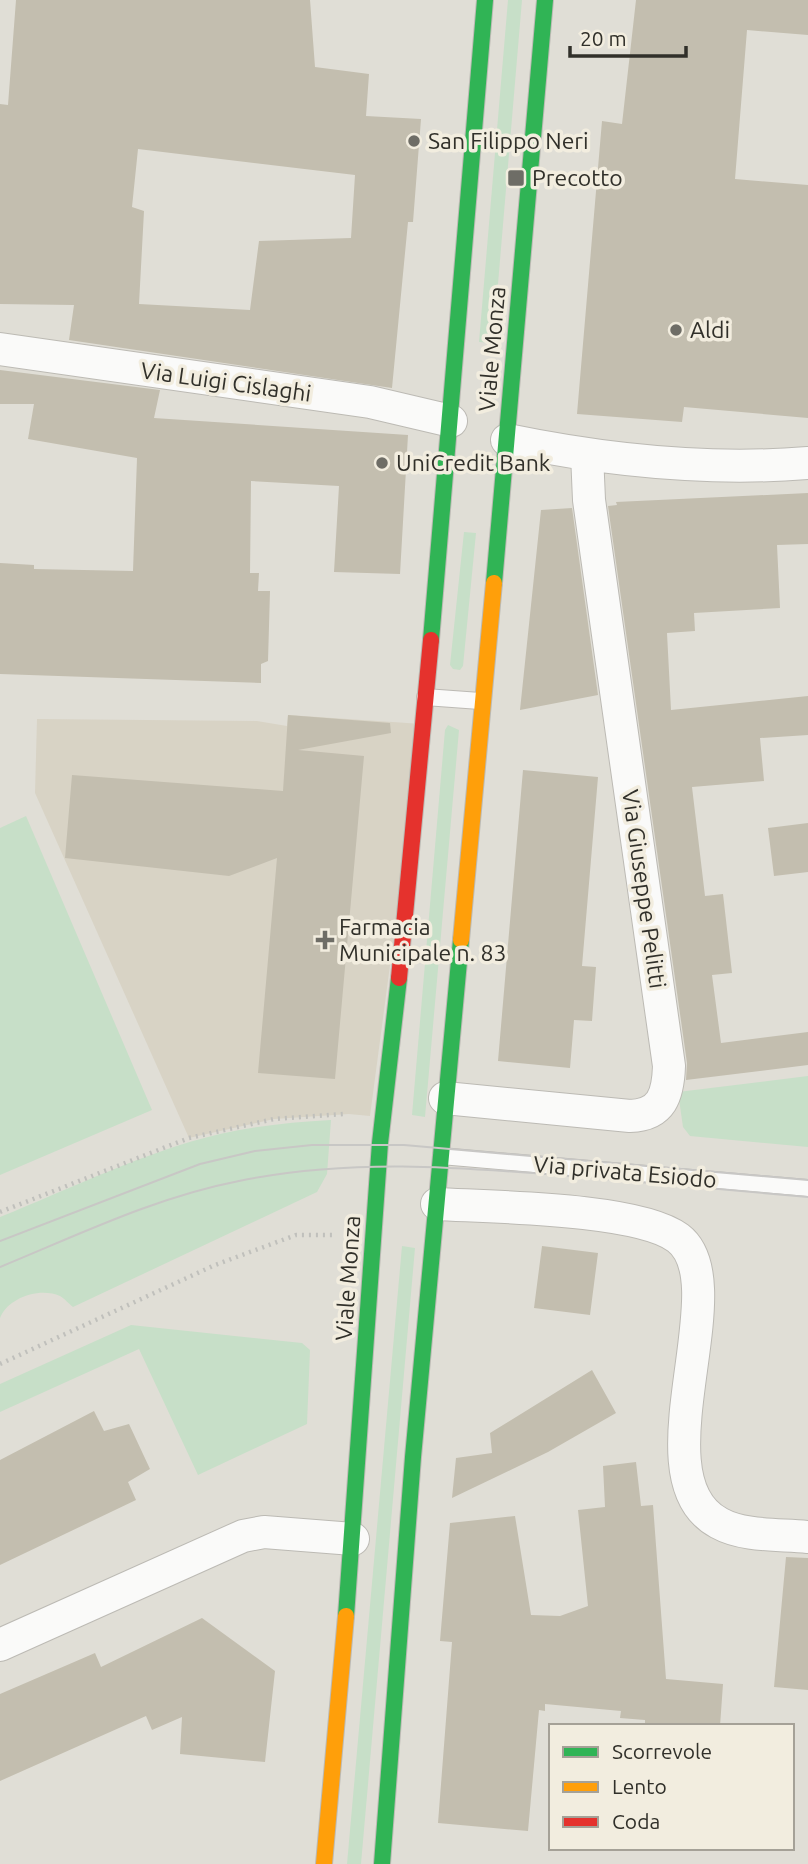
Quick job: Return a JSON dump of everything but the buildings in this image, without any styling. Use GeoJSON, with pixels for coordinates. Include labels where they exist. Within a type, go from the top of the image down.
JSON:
{"type":"FeatureCollection","features":[{"type":"Feature","properties":{"kind":"main road","name":"Viale Monza"},"geometry":{"type":"LineString","coordinates":[[324,1864],[425,697],[457,423],[485,0]]}},
{"type":"Feature","properties":{"kind":"main road","name":"Viale Monza"},"geometry":{"type":"LineString","coordinates":[[382,1864],[431,1203],[441,1156],[501,438],[545,0]]}},
{"type":"Feature","properties":{"kind":"street","name":"Via Luigi Cislaghi"},"geometry":{"type":"LineString","coordinates":[[0,349],[370,402],[457,423]]}},
{"type":"Feature","properties":{"kind":"street"},"geometry":{"type":"LineString","coordinates":[[501,438],[587,454],[753,465],[808,463]]}},
{"type":"Feature","properties":{"kind":"street","name":"Via Giuseppe Pelitti"},"geometry":{"type":"LineString","coordinates":[[445,1098],[630,1116],[652,1112],[665,1098],[668,1056],[588,494],[587,454]]}},
{"type":"Feature","properties":{"kind":"street"},"geometry":{"type":"LineString","coordinates":[[431,1203],[607,1216],[668,1231],[687,1247],[696,1271],[698,1296],[686,1419],[688,1480],[704,1511],[721,1525],[808,1537]]}},
{"type":"Feature","properties":{"kind":"street"},"geometry":{"type":"LineString","coordinates":[[0,1645],[243,1536],[264,1532],[352,1539]]}},
{"type":"Feature","properties":{"kind":"lane"},"geometry":{"type":"LineString","coordinates":[[425,697],[480,701]]}},
{"type":"Feature","properties":{"kind":"lane","name":"Via privata Esiodo"},"geometry":{"type":"LineString","coordinates":[[441,1156],[808,1188]]}},
{"type":"Feature","properties":{"kind":"path"},"geometry":{"type":"LineString","coordinates":[[0,1212],[164,1146],[208,1133],[274,1119],[349,1114]]}},
{"type":"Feature","properties":{"kind":"path"},"geometry":{"type":"LineString","coordinates":[[0,1364],[215,1265],[296,1234],[337,1235]]}},
{"type":"Feature","properties":{"kind":"shaded area"},"geometry":{"type":"Polygon","coordinates":[[[288,715],[422,724],[370,1116],[349,1114],[274,1119],[189,1138],[35,793],[37,719],[257,721],[287,726],[288,715]]]}},
{"type":"Feature","properties":{"kind":"green space"},"geometry":{"type":"Polygon","coordinates":[[[508,0],[522,0],[493,343],[479,342],[508,0]]]}},
{"type":"Feature","properties":{"kind":"green space"},"geometry":{"type":"Polygon","coordinates":[[[464,532],[476,533],[463,666],[460,670],[453,669],[450,665],[464,532]]]}},
{"type":"Feature","properties":{"kind":"green space"},"geometry":{"type":"Polygon","coordinates":[[[448,725],[459,730],[425,1117],[412,1115],[445,730],[448,725]]]}},
{"type":"Feature","properties":{"kind":"green space"},"geometry":{"type":"Polygon","coordinates":[[[26,816],[152,1110],[0,1175],[0,828],[26,816]]]}},
{"type":"Feature","properties":{"kind":"green space"},"geometry":{"type":"Polygon","coordinates":[[[808,1076],[808,1147],[690,1136],[683,1127],[678,1092],[808,1076]]]}},
{"type":"Feature","properties":{"kind":"green space"},"geometry":{"type":"Polygon","coordinates":[[[331,1120],[327,1174],[317,1192],[73,1307],[60,1296],[34,1294],[17,1300],[0,1318],[0,1217],[136,1160],[192,1141],[261,1127],[331,1120]]]}},
{"type":"Feature","properties":{"kind":"green space"},"geometry":{"type":"Polygon","coordinates":[[[402,1246],[415,1248],[361,1864],[347,1864],[402,1246]]]}},
{"type":"Feature","properties":{"kind":"green space"},"geometry":{"type":"Polygon","coordinates":[[[131,1325],[302,1343],[310,1350],[307,1424],[198,1475],[139,1349],[0,1412],[0,1384],[131,1325]]]}},
{"type":"Feature","properties":{"kind":"tram line"},"geometry":{"type":"LineString","coordinates":[[0,1241],[200,1164],[255,1151],[312,1145],[404,1145],[808,1180]]}},
{"type":"Feature","properties":{"kind":"tram line"},"geometry":{"type":"LineString","coordinates":[[0,1267],[118,1218],[178,1197],[239,1181],[322,1169],[404,1166],[487,1170],[808,1197]]}},
{"type":"Feature","properties":{"kind":"traffic: fast"},"geometry":{"type":"LineString","coordinates":[[431,640],[485,0]]}},
{"type":"Feature","properties":{"kind":"traffic: fast"},"geometry":{"type":"LineString","coordinates":[[494,583],[545,0]]}},
{"type":"Feature","properties":{"kind":"traffic: fast"},"geometry":{"type":"LineString","coordinates":[[382,1864],[413,1457],[461,940]]}},
{"type":"Feature","properties":{"kind":"traffic: fast"},"geometry":{"type":"LineString","coordinates":[[346,1616],[380,1143],[399,978]]}},
{"type":"Feature","properties":{"kind":"traffic: slow"},"geometry":{"type":"LineString","coordinates":[[461,940],[494,583]]}},
{"type":"Feature","properties":{"kind":"traffic: slow"},"geometry":{"type":"LineString","coordinates":[[324,1864],[346,1616]]}},
{"type":"Feature","properties":{"kind":"traffic: jam"},"geometry":{"type":"LineString","coordinates":[[399,978],[431,640]]}},
{"type":"Feature","properties":{"kind":"place","name":"San Filippo Neri"},"geometry":{"type":"Point","coordinates":[414,141]}},
{"type":"Feature","properties":{"kind":"place","name":"Precotto"},"geometry":{"type":"Point","coordinates":[516,178]}},
{"type":"Feature","properties":{"kind":"place","name":"Aldi"},"geometry":{"type":"Point","coordinates":[676,330]}},
{"type":"Feature","properties":{"kind":"place","name":"UniCredit Bank"},"geometry":{"type":"Point","coordinates":[382,463]}},
{"type":"Feature","properties":{"kind":"place","name":"Farmacia Municipale n. 83"},"geometry":{"type":"Point","coordinates":[325,940]}}]}
